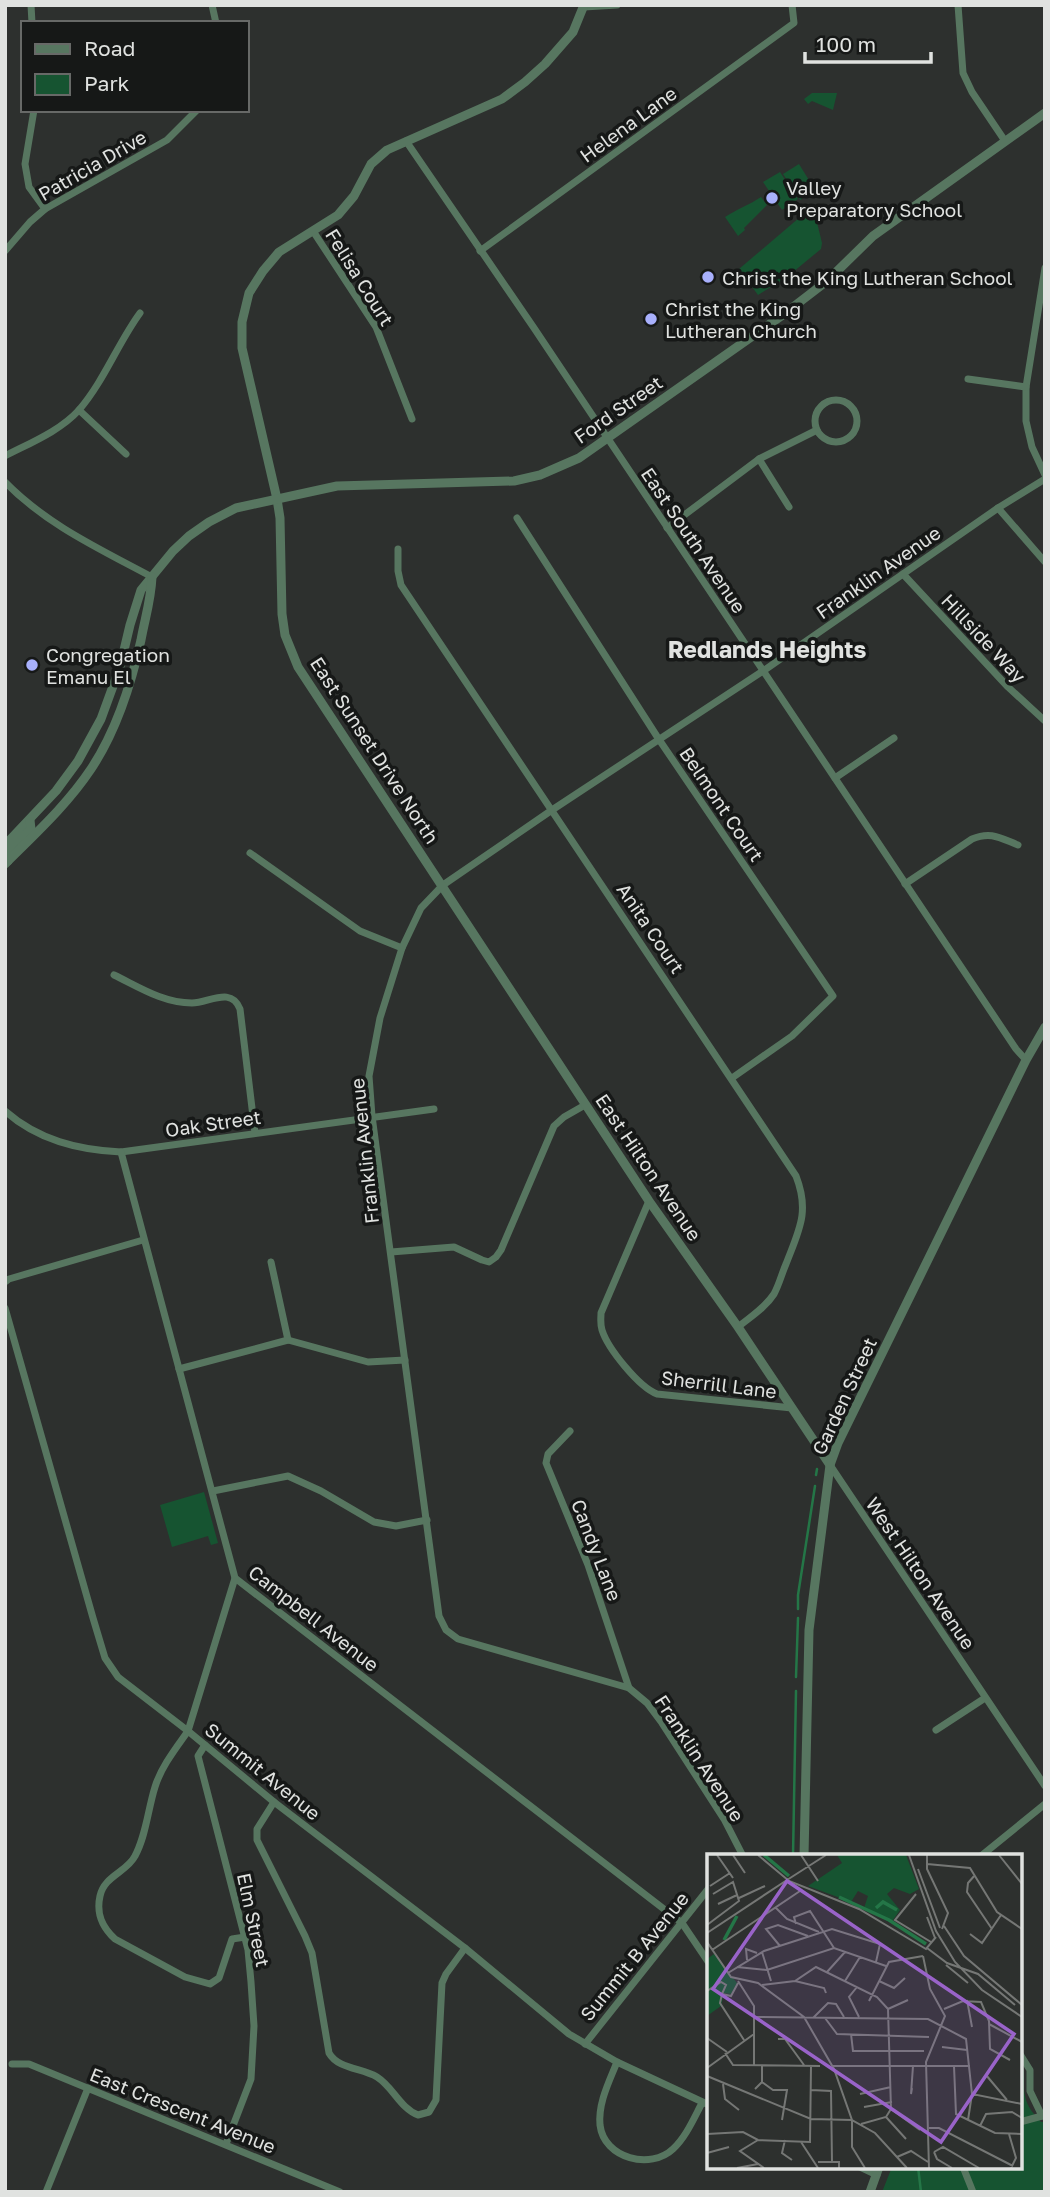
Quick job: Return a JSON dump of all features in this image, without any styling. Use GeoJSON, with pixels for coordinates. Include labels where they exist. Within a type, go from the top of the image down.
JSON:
{"type":"FeatureCollection","features":[{"type":"Feature","properties":{"kind":"street"},"geometry":{"type":"LineString","coordinates":[[584,6],[617,5]]}},
{"type":"Feature","properties":{"kind":"street","name":"Helena Lane"},"geometry":{"type":"LineString","coordinates":[[480,251],[794,23],[792,5]]}},
{"type":"Feature","properties":{"kind":"street"},"geometry":{"type":"LineString","coordinates":[[958,5],[963,73],[972,92],[1005,141]]}},
{"type":"Feature","properties":{"kind":"street","name":"East Sunset Drive North"},"geometry":{"type":"LineString","coordinates":[[443,886],[298,667],[289,649],[282,614],[280,518],[242,348],[242,322],[249,293],[263,271],[279,252],[338,215],[354,196],[371,164],[387,150],[502,99],[526,82],[573,32],[584,6]]}},
{"type":"Feature","properties":{"kind":"street"},"geometry":{"type":"LineString","coordinates":[[34,112],[25,164],[29,187],[45,209]]}},
{"type":"Feature","properties":{"kind":"street","name":"Patricia Drive"},"geometry":{"type":"LineString","coordinates":[[5,251],[45,209],[167,140],[195,112]]}},
{"type":"Feature","properties":{"kind":"street","name":"Ford Street"},"geometry":{"type":"LineString","coordinates":[[5,845],[56,791],[78,761],[101,719],[120,667],[141,590],[189,536],[236,508],[337,486],[492,483],[514,481],[563,467],[608,440],[784,314],[827,281],[873,236],[1045,113]]}},
{"type":"Feature","properties":{"kind":"street","name":"East South Avenue"},"geometry":{"type":"LineString","coordinates":[[406,141],[1016,1049],[1026,1060]]}},
{"type":"Feature","properties":{"kind":"street","name":"Felisa Court"},"geometry":{"type":"LineString","coordinates":[[313,231],[376,327],[412,419]]}},
{"type":"Feature","properties":{"kind":"street"},"geometry":{"type":"LineString","coordinates":[[1045,268],[1026,387],[1026,421],[1032,447],[1045,477]]}},
{"type":"Feature","properties":{"kind":"street"},"geometry":{"type":"LineString","coordinates":[[5,456],[63,424],[79,410],[140,313]]}},
{"type":"Feature","properties":{"kind":"street"},"geometry":{"type":"LineString","coordinates":[[968,379],[1026,387]]}},
{"type":"Feature","properties":{"kind":"street"},"geometry":{"type":"LineString","coordinates":[[829,401],[844,402],[855,413],[856,426],[845,440],[832,442],[821,436],[817,430],[815,421],[818,411],[829,401]]}},
{"type":"Feature","properties":{"kind":"street"},"geometry":{"type":"LineString","coordinates":[[79,410],[126,453]]}},
{"type":"Feature","properties":{"kind":"street"},"geometry":{"type":"LineString","coordinates":[[667,528],[759,458],[817,430]]}},
{"type":"Feature","properties":{"kind":"street"},"geometry":{"type":"LineString","coordinates":[[759,458],[789,507]]}},
{"type":"Feature","properties":{"kind":"street","name":"Franklin Avenue"},"geometry":{"type":"LineString","coordinates":[[738,1853],[724,1819],[648,1703],[629,1688],[458,1639],[446,1630],[439,1616],[372,1116],[369,1076],[380,1018],[402,948],[421,908],[443,886],[1045,477]]}},
{"type":"Feature","properties":{"kind":"street"},"geometry":{"type":"LineString","coordinates":[[5,482],[29,505],[59,527],[152,577],[151,598],[133,674],[114,726],[91,768],[68,798],[7,863]]}},
{"type":"Feature","properties":{"kind":"street"},"geometry":{"type":"LineString","coordinates":[[998,508],[1045,562]]}},
{"type":"Feature","properties":{"kind":"street","name":"Belmont Court"},"geometry":{"type":"LineString","coordinates":[[517,518],[659,738],[833,996],[792,1036],[732,1078]]}},
{"type":"Feature","properties":{"kind":"street","name":"Anita Court"},"geometry":{"type":"LineString","coordinates":[[398,549],[401,584],[796,1176],[803,1197],[802,1223],[774,1293],[759,1311],[738,1327]]}},
{"type":"Feature","properties":{"kind":"street","name":"Hillside Way"},"geometry":{"type":"LineString","coordinates":[[903,574],[1008,687],[1045,721]]}},
{"type":"Feature","properties":{"kind":"street"},"geometry":{"type":"LineString","coordinates":[[835,778],[894,738]]}},
{"type":"Feature","properties":{"kind":"street"},"geometry":{"type":"LineString","coordinates":[[7,863],[9,851],[31,829],[30,820]]}},
{"type":"Feature","properties":{"kind":"street"},"geometry":{"type":"LineString","coordinates":[[905,884],[982,835],[992,835],[1018,845]]}},
{"type":"Feature","properties":{"kind":"street"},"geometry":{"type":"LineString","coordinates":[[250,853],[360,931],[402,948]]}},
{"type":"Feature","properties":{"kind":"street","name":"East Hilton Avenue"},"geometry":{"type":"LineString","coordinates":[[443,886],[649,1201],[738,1327],[830,1465]]}},
{"type":"Feature","properties":{"kind":"street"},"geometry":{"type":"LineString","coordinates":[[114,975],[167,1000],[194,1003],[224,996],[237,1001],[255,1133]]}},
{"type":"Feature","properties":{"kind":"street","name":"Garden Street"},"geometry":{"type":"LineString","coordinates":[[804,1854],[809,1630],[830,1465],[838,1443],[1026,1060],[1045,1027]]}},
{"type":"Feature","properties":{"kind":"street"},"geometry":{"type":"LineString","coordinates":[[391,1252],[454,1247],[482,1261],[489,1262],[496,1257],[554,1126],[585,1105]]}},
{"type":"Feature","properties":{"kind":"street","name":"Oak Street"},"geometry":{"type":"LineString","coordinates":[[5,1111],[38,1133],[60,1142],[80,1149],[121,1152],[434,1109]]}},
{"type":"Feature","properties":{"kind":"street","name":"Campbell Avenue"},"geometry":{"type":"LineString","coordinates":[[121,1152],[235,1578],[682,1923],[707,1961]]}},
{"type":"Feature","properties":{"kind":"street","name":"Sherrill Lane"},"geometry":{"type":"LineString","coordinates":[[649,1201],[601,1312],[601,1328],[618,1355],[640,1384],[657,1394],[792,1408]]}},
{"type":"Feature","properties":{"kind":"street"},"geometry":{"type":"LineString","coordinates":[[5,1282],[143,1240]]}},
{"type":"Feature","properties":{"kind":"street"},"geometry":{"type":"LineString","coordinates":[[271,1262],[288,1340]]}},
{"type":"Feature","properties":{"kind":"street","name":"Summit Avenue"},"geometry":{"type":"LineString","coordinates":[[5,1308],[105,1658],[118,1677],[274,1802],[466,1948],[569,2034],[617,2062],[706,2104]]}},
{"type":"Feature","properties":{"kind":"street"},"geometry":{"type":"LineString","coordinates":[[179,1369],[288,1340],[368,1362],[405,1360]]}},
{"type":"Feature","properties":{"kind":"street","name":"Candy Lane"},"geometry":{"type":"LineString","coordinates":[[570,1431],[548,1454],[547,1463],[588,1565],[629,1688]]}},
{"type":"Feature","properties":{"kind":"street","name":"West Hilton Avenue"},"geometry":{"type":"LineString","coordinates":[[830,1465],[1045,1786]]}},
{"type":"Feature","properties":{"kind":"street"},"geometry":{"type":"LineString","coordinates":[[213,1491],[288,1476],[321,1491],[374,1522],[396,1526],[426,1520]]}},
{"type":"Feature","properties":{"kind":"street"},"geometry":{"type":"LineString","coordinates":[[235,1578],[188,1731],[175,1748],[156,1784],[134,1858],[110,1878],[100,1891],[98,1904],[99,1919],[115,1939],[185,1977],[210,1984],[219,1978],[232,1939],[245,1937]]}},
{"type":"Feature","properties":{"kind":"street"},"geometry":{"type":"LineString","coordinates":[[936,1730],[985,1698]]}},
{"type":"Feature","properties":{"kind":"street","name":"Elm Street"},"geometry":{"type":"LineString","coordinates":[[205,1745],[198,1756],[248,1950],[254,2026],[251,2079],[226,2144]]}},
{"type":"Feature","properties":{"kind":"street"},"geometry":{"type":"LineString","coordinates":[[274,1802],[257,1829],[257,1840],[312,1953],[329,2053],[335,2061],[370,2073],[381,2080],[408,2109],[418,2115],[429,2112],[436,2101],[442,1983],[466,1948]]}},
{"type":"Feature","properties":{"kind":"street"},"geometry":{"type":"LineString","coordinates":[[983,1854],[1045,1804]]}},
{"type":"Feature","properties":{"kind":"street","name":"Summit B Avenue"},"geometry":{"type":"LineString","coordinates":[[584,2043],[707,1891]]}},
{"type":"Feature","properties":{"kind":"street"},"geometry":{"type":"LineString","coordinates":[[1022,2057],[1030,2070],[1030,2091],[1043,2116],[1022,2121]]}},
{"type":"Feature","properties":{"kind":"street"},"geometry":{"type":"LineString","coordinates":[[617,2062],[601,2105],[601,2129],[612,2147],[632,2159],[656,2160],[672,2151],[706,2104]]}},
{"type":"Feature","properties":{"kind":"street","name":"East Crescent Avenue"},"geometry":{"type":"LineString","coordinates":[[12,2064],[29,2064],[226,2144],[324,2189],[340,2192]]}},
{"type":"Feature","properties":{"kind":"street"},"geometry":{"type":"LineString","coordinates":[[46,2192],[88,2088]]}},
{"type":"Feature","properties":{"kind":"street"},"geometry":{"type":"LineString","coordinates":[[964,2169],[973,2192]]}},
{"type":"Feature","properties":{"kind":"street"},"geometry":{"type":"LineString","coordinates":[[870,2192],[878,2171]]}},
{"type":"Feature","properties":{"kind":"green space"},"geometry":{"type":"Polygon","coordinates":[[[812,93],[837,93],[833,110],[812,101],[808,104],[804,99],[812,93]]]}},
{"type":"Feature","properties":{"kind":"green space"},"geometry":{"type":"Polygon","coordinates":[[[799,164],[815,190],[800,200],[783,174],[799,164]]]}},
{"type":"Feature","properties":{"kind":"green space"},"geometry":{"type":"Polygon","coordinates":[[[780,172],[798,199],[782,210],[763,182],[780,172]]]}},
{"type":"Feature","properties":{"kind":"green space"},"geometry":{"type":"Polygon","coordinates":[[[761,197],[767,205],[738,236],[725,217],[761,197]]]}},
{"type":"Feature","properties":{"kind":"green space"},"geometry":{"type":"Polygon","coordinates":[[[813,206],[821,249],[787,277],[758,295],[739,269],[813,206]]]}},
{"type":"Feature","properties":{"kind":"green space"},"geometry":{"type":"Polygon","coordinates":[[[204,1492],[218,1543],[211,1545],[208,1536],[172,1547],[160,1505],[204,1492]]]}},
{"type":"Feature","properties":{"kind":"green space"},"geometry":{"type":"Polygon","coordinates":[[[1022,2066],[1027,2104],[1041,2122],[1045,2122],[1045,2192],[882,2192],[891,2169],[1022,2169],[1022,2066]]]}},
{"type":"Feature","properties":{"kind":"waterway"},"geometry":{"type":"LineString","coordinates":[[816,1475],[817,1469]]}},
{"type":"Feature","properties":{"kind":"waterway"},"geometry":{"type":"LineString","coordinates":[[798,1609],[815,1486]]}},
{"type":"Feature","properties":{"kind":"waterway"},"geometry":{"type":"LineString","coordinates":[[796,1677],[798,1618]]}},
{"type":"Feature","properties":{"kind":"waterway"},"geometry":{"type":"LineString","coordinates":[[793,1854],[796,1691]]}},
{"type":"Feature","properties":{"kind":"waterway"},"geometry":{"type":"LineString","coordinates":[[918,2169],[921,2192]]}},
{"type":"Feature","properties":{"kind":"place","name":"Valley Preparatory School"},"geometry":{"type":"Point","coordinates":[772,198]}},
{"type":"Feature","properties":{"kind":"place","name":"Christ the King Lutheran School"},"geometry":{"type":"Point","coordinates":[708,277]}},
{"type":"Feature","properties":{"kind":"place","name":"Christ the King Lutheran Church"},"geometry":{"type":"Point","coordinates":[651,319]}},
{"type":"Feature","properties":{"kind":"place","name":"Congregation Emanu El"},"geometry":{"type":"Point","coordinates":[32,665]}},
{"type":"Feature","properties":{"kind":"district","name":"Redlands Heights"},"geometry":{"type":"Point","coordinates":[767,649]}}]}
